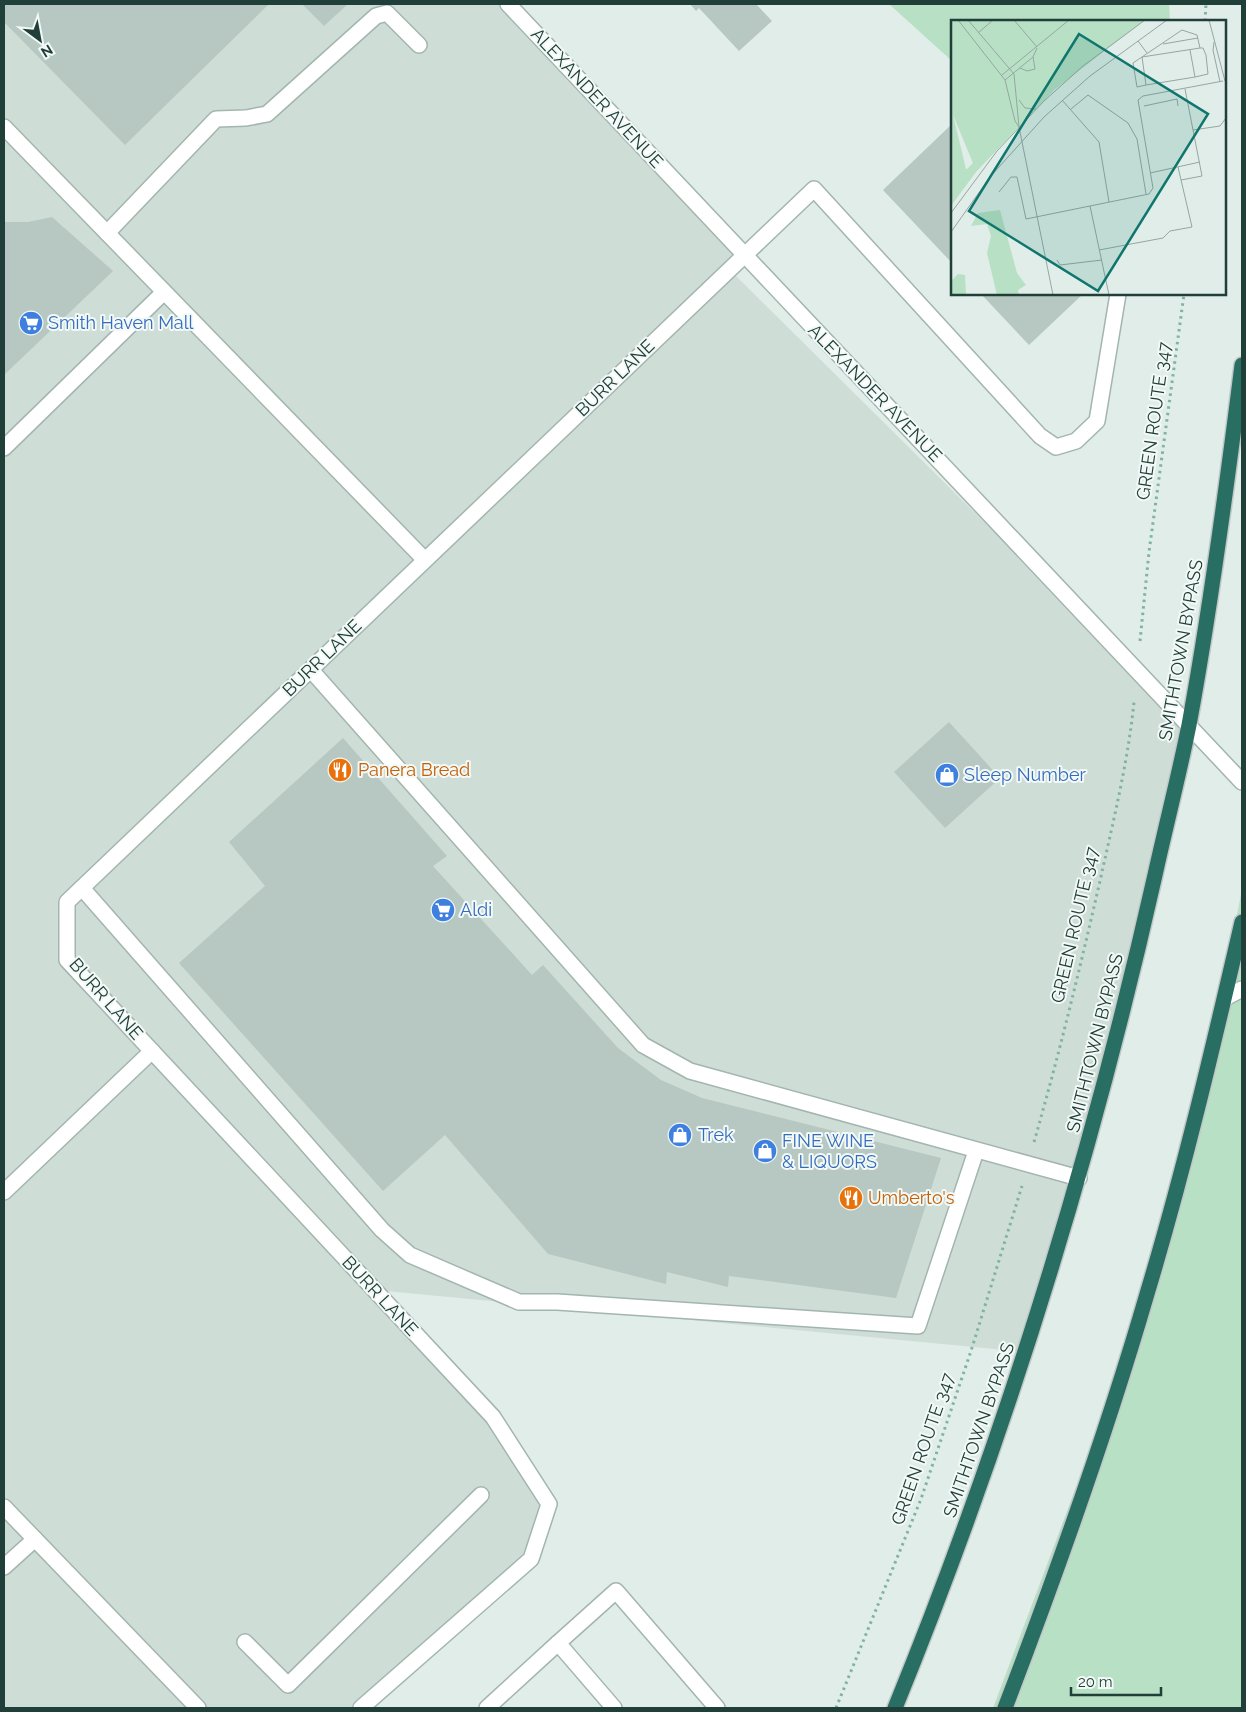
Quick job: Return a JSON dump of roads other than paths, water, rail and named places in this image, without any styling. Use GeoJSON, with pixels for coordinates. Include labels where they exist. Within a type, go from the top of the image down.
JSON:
{"type":"FeatureCollection","features":[{"type":"Feature","properties":{"kind":"highway","name":"SMITHTOWN BYPASS"},"geometry":{"type":"LineString","coordinates":[[895,1708],[989,1461],[1043,1298],[1079,1178],[1130,984],[1188,725],[1212,580],[1242,365]]}},
{"type":"Feature","properties":{"kind":"highway"},"geometry":{"type":"LineString","coordinates":[[1005,1708],[1079,1507],[1123,1375],[1186,1156],[1242,922]]}},
{"type":"Feature","properties":{"kind":"street","name":"ALEXANDER AVENUE"},"geometry":{"type":"LineString","coordinates":[[508,4],[1242,782]]}},
{"type":"Feature","properties":{"kind":"street"},"geometry":{"type":"LineString","coordinates":[[107,233],[216,119],[246,118],[267,114],[376,16],[387,13],[419,45]]}},
{"type":"Feature","properties":{"kind":"street"},"geometry":{"type":"LineString","coordinates":[[4,127],[424,559]]}},
{"type":"Feature","properties":{"kind":"street","name":"BURR LANE"},"geometry":{"type":"LineString","coordinates":[[361,1708],[531,1559],[549,1504],[493,1417],[67,960],[67,902],[311,670],[424,559],[814,189],[1040,436],[1056,447],[1076,441],[1097,421],[1118,295]]}},
{"type":"Feature","properties":{"kind":"street"},"geometry":{"type":"LineString","coordinates":[[4,448],[164,292]]}},
{"type":"Feature","properties":{"kind":"street"},"geometry":{"type":"LineString","coordinates":[[311,670],[643,1045],[690,1071],[1079,1178]]}},
{"type":"Feature","properties":{"kind":"street"},"geometry":{"type":"LineString","coordinates":[[82,888],[382,1230],[410,1255],[519,1302],[557,1302],[918,1326],[976,1151]]}},
{"type":"Feature","properties":{"kind":"street"},"geometry":{"type":"LineString","coordinates":[[1225,998],[1242,989]]}},
{"type":"Feature","properties":{"kind":"street"},"geometry":{"type":"LineString","coordinates":[[4,1192],[152,1051]]}},
{"type":"Feature","properties":{"kind":"street"},"geometry":{"type":"LineString","coordinates":[[245,1642],[288,1685],[481,1495]]}},
{"type":"Feature","properties":{"kind":"street"},"geometry":{"type":"LineString","coordinates":[[4,1507],[198,1708]]}},
{"type":"Feature","properties":{"kind":"street"},"geometry":{"type":"LineString","coordinates":[[4,1567],[35,1539]]}},
{"type":"Feature","properties":{"kind":"street"},"geometry":{"type":"LineString","coordinates":[[487,1708],[616,1590],[717,1708]]}},
{"type":"Feature","properties":{"kind":"street"},"geometry":{"type":"LineString","coordinates":[[558,1643],[614,1708]]}},
{"type":"Feature","properties":{"kind":"place","name":"Smith Haven Mall"},"geometry":{"type":"Point","coordinates":[31,323]}},
{"type":"Feature","properties":{"kind":"place","name":"Panera Bread"},"geometry":{"type":"Point","coordinates":[340,770]}},
{"type":"Feature","properties":{"kind":"place","name":"Sleep Number"},"geometry":{"type":"Point","coordinates":[947,775]}},
{"type":"Feature","properties":{"kind":"place","name":"Aldi"},"geometry":{"type":"Point","coordinates":[443,910]}},
{"type":"Feature","properties":{"kind":"place","name":"Trek"},"geometry":{"type":"Point","coordinates":[680,1135]}},
{"type":"Feature","properties":{"kind":"place","name":"FINE WINE & LIQUORS"},"geometry":{"type":"Point","coordinates":[765,1151]}},
{"type":"Feature","properties":{"kind":"place","name":"Umberto's"},"geometry":{"type":"Point","coordinates":[851,1198]}}]}
